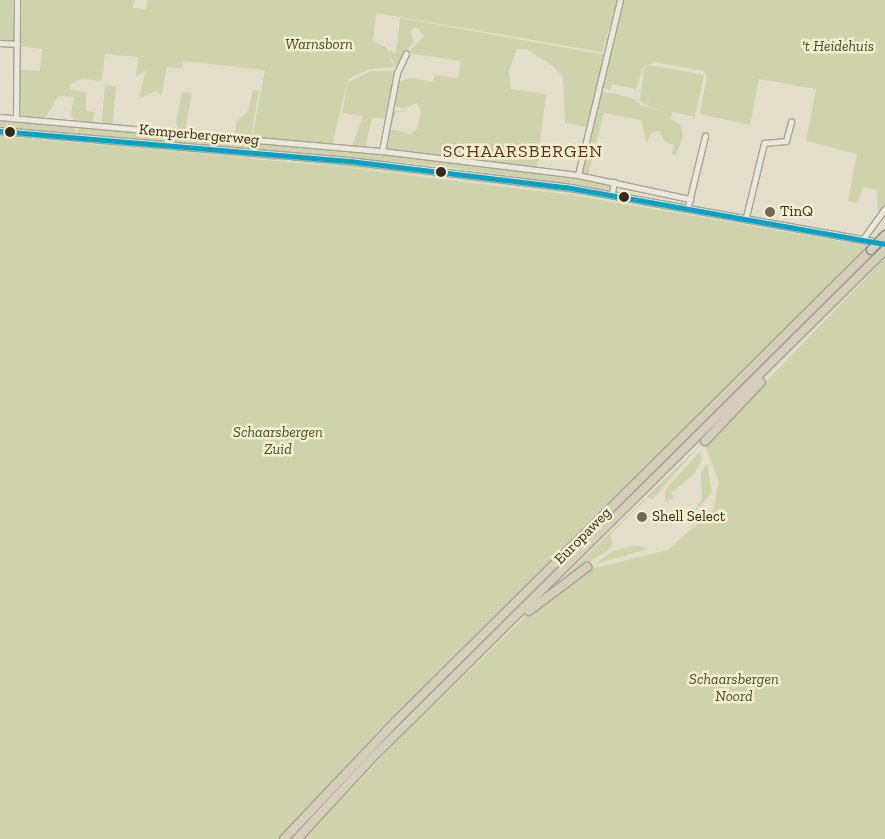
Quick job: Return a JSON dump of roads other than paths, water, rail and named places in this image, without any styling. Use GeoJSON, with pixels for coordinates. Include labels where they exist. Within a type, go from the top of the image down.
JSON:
{"type":"FeatureCollection","features":[{"type":"Feature","properties":{"kind":"highway","name":"Europaweg"},"geometry":{"type":"LineString","coordinates":[[284,839],[390,727],[885,235]]}},
{"type":"Feature","properties":{"kind":"highway","name":"Europaweg"},"geometry":{"type":"LineString","coordinates":[[296,839],[464,668],[814,323],[884,251]]}},
{"type":"Feature","properties":{"kind":"highway"},"geometry":{"type":"LineString","coordinates":[[706,441],[814,323]]}},
{"type":"Feature","properties":{"kind":"highway"},"geometry":{"type":"LineString","coordinates":[[464,668],[546,594],[587,567]]}},
{"type":"Feature","properties":{"kind":"main road","name":"Kemperbergerweg"},"geometry":{"type":"LineString","coordinates":[[0,131],[349,161],[612,193],[689,203],[746,217],[885,244]]}},
{"type":"Feature","properties":{"kind":"street"},"geometry":{"type":"LineString","coordinates":[[16,119],[17,0]]}},
{"type":"Feature","properties":{"kind":"street"},"geometry":{"type":"LineString","coordinates":[[578,175],[620,0]]}},
{"type":"Feature","properties":{"kind":"street"},"geometry":{"type":"LineString","coordinates":[[0,43],[17,44]]}},
{"type":"Feature","properties":{"kind":"street"},"geometry":{"type":"LineString","coordinates":[[382,151],[397,73],[406,54]]}},
{"type":"Feature","properties":{"kind":"street","name":"Kemperbergerweg"},"geometry":{"type":"LineString","coordinates":[[0,117],[382,151],[578,175],[614,182],[689,203]]}},
{"type":"Feature","properties":{"kind":"street"},"geometry":{"type":"LineString","coordinates":[[746,217],[764,142],[786,141],[791,122]]}},
{"type":"Feature","properties":{"kind":"street"},"geometry":{"type":"LineString","coordinates":[[689,203],[705,136]]}},
{"type":"Feature","properties":{"kind":"street"},"geometry":{"type":"LineString","coordinates":[[612,193],[614,182]]}},
{"type":"Feature","properties":{"kind":"street"},"geometry":{"type":"LineString","coordinates":[[863,239],[885,209]]}},
{"type":"Feature","properties":{"kind":"place","name":"TinQ"},"geometry":{"type":"Point","coordinates":[770,212]}},
{"type":"Feature","properties":{"kind":"place","name":"Shell Select"},"geometry":{"type":"Point","coordinates":[642,517]}},
{"type":"Feature","properties":{"kind":"district","name":"SCHAARSBERGEN"},"geometry":{"type":"Point","coordinates":[523,151]}},
{"type":"Feature","properties":{"kind":"park label","name":"Warnsborn"},"geometry":{"type":"Point","coordinates":[319,45]}},
{"type":"Feature","properties":{"kind":"park label","name":"'t Heidehuis"},"geometry":{"type":"Point","coordinates":[838,47]}},
{"type":"Feature","properties":{"kind":"park label","name":"Schaarsbergen Zuid"},"geometry":{"type":"Point","coordinates":[278,440]}},
{"type":"Feature","properties":{"kind":"park label","name":"Schaarsbergen Noord"},"geometry":{"type":"Point","coordinates":[734,688]}}]}
